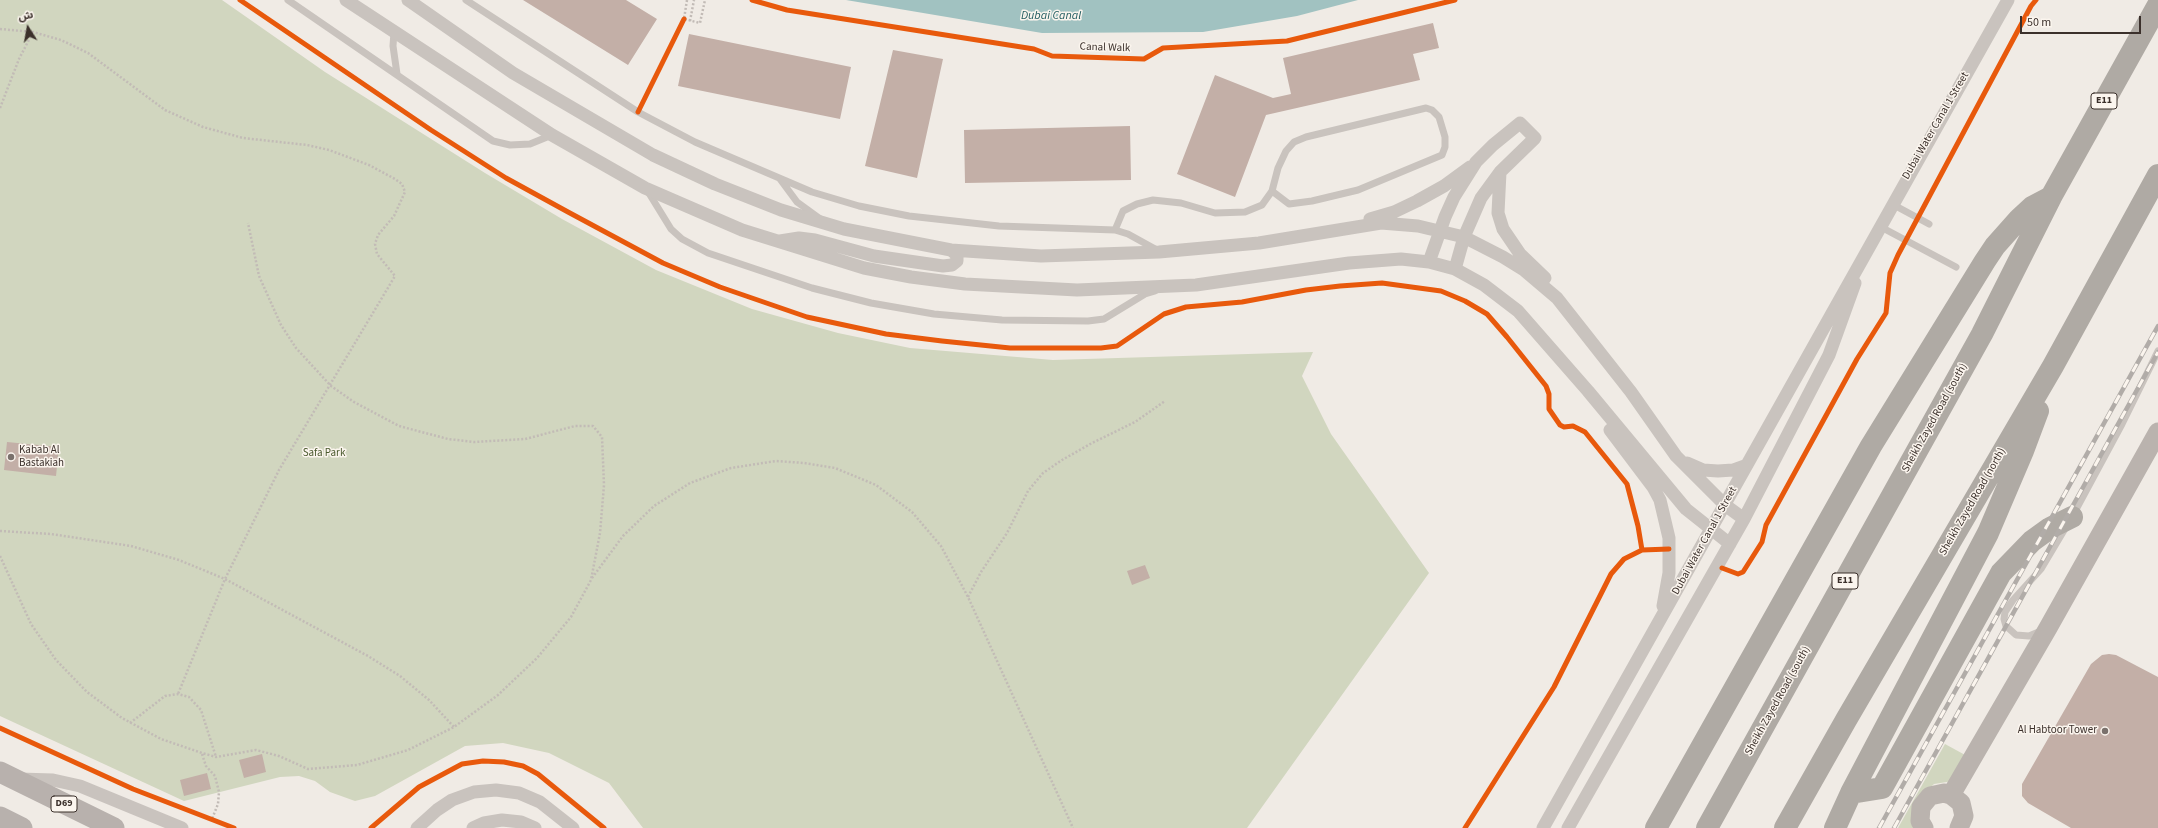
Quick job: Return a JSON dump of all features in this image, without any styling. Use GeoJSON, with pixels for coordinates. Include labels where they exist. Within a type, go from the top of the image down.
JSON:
{"type":"FeatureCollection","features":[{"type":"Feature","properties":{"kind":"highway","name":"Sheikh Zayed Road (south)"},"geometry":{"type":"LineString","coordinates":[[1707,828],[1982,334],[2051,197],[2158,5]]}},
{"type":"Feature","properties":{"kind":"highway","name":"Sheikh Zayed Road (north)"},"geometry":{"type":"LineString","coordinates":[[1785,828],[1846,720],[2053,366],[2158,176]]}},
{"type":"Feature","properties":{"kind":"highway"},"geometry":{"type":"LineString","coordinates":[[1656,828],[1871,446],[1985,261],[1998,241],[2018,219],[2032,207],[2051,197]]}},
{"type":"Feature","properties":{"kind":"highway"},"geometry":{"type":"LineString","coordinates":[[1835,828],[1851,793],[1988,533],[2023,451],[2053,366]]}},
{"type":"Feature","properties":{"kind":"highway"},"geometry":{"type":"LineString","coordinates":[[1851,793],[1882,788],[2001,573],[2032,541],[2050,528],[2072,517]]}},
{"type":"Feature","properties":{"kind":"highway"},"geometry":{"type":"LineString","coordinates":[[1640,828],[1695,758]]}},
{"type":"Feature","properties":{"kind":"main road","name":"D69"},"geometry":{"type":"LineString","coordinates":[[7,775],[114,828]]}},
{"type":"Feature","properties":{"kind":"main road"},"geometry":{"type":"LineString","coordinates":[[0,817],[22,828]]}},
{"type":"Feature","properties":{"kind":"street"},"geometry":{"type":"LineString","coordinates":[[346,0],[552,135],[646,188],[742,230],[776,242],[864,268],[911,277],[965,284],[1077,290],[1173,286],[1231,281],[1348,263],[1401,259],[1429,262],[1455,269],[1484,284],[1518,311],[1686,509],[1710,530],[1730,544]]}},
{"type":"Feature","properties":{"kind":"street"},"geometry":{"type":"LineString","coordinates":[[408,0],[513,73],[653,155],[715,184],[781,210],[829,225],[951,250],[1041,256],[1159,252],[1259,243],[1381,223],[1418,226],[1464,237],[1498,254],[1524,270],[1557,298]]}},
{"type":"Feature","properties":{"kind":"street","name":"Dubai Water Canal 1 Street"},"geometry":{"type":"LineString","coordinates":[[1543,828],[1725,505],[1865,252],[2008,0]]}},
{"type":"Feature","properties":{"kind":"street"},"geometry":{"type":"LineString","coordinates":[[1340,229],[1394,212],[1444,186],[1476,162],[1493,145],[1520,123],[1536,138],[1500,172],[1481,198],[1464,237],[1455,269]]}},
{"type":"Feature","properties":{"kind":"street"},"geometry":{"type":"LineString","coordinates":[[1429,262],[1439,230],[1454,197],[1476,162]]}},
{"type":"Feature","properties":{"kind":"street"},"geometry":{"type":"LineString","coordinates":[[1500,172],[1498,213],[1503,229],[1520,254],[1546,279],[1557,298],[1631,392],[1676,456],[1725,505],[1744,519]]}},
{"type":"Feature","properties":{"kind":"street"},"geometry":{"type":"LineString","coordinates":[[776,242],[799,238],[815,240],[874,256],[943,266],[952,265],[957,261],[957,255],[951,250]]}},
{"type":"Feature","properties":{"kind":"street","name":"Dubai Water Canal 1 Street"},"geometry":{"type":"LineString","coordinates":[[1568,828],[1744,519],[1829,355],[1865,252]]}},
{"type":"Feature","properties":{"kind":"street"},"geometry":{"type":"LineString","coordinates":[[1598,404],[1599,416],[1653,486],[1660,500],[1665,516],[1668,538],[1669,573],[1659,623]]}},
{"type":"Feature","properties":{"kind":"street"},"geometry":{"type":"LineString","coordinates":[[1951,794],[2153,448],[2158,432]]}},
{"type":"Feature","properties":{"kind":"street"},"geometry":{"type":"LineString","coordinates":[[1676,456],[1703,470],[1733,470],[1747,465]]}},
{"type":"Feature","properties":{"kind":"street"},"geometry":{"type":"LineString","coordinates":[[7,775],[66,782],[93,791],[182,828]]}},
{"type":"Feature","properties":{"kind":"street"},"geometry":{"type":"LineString","coordinates":[[417,828],[437,810],[452,800],[474,792],[496,790],[519,793],[540,802],[573,828]]}},
{"type":"Feature","properties":{"kind":"street"},"geometry":{"type":"LineString","coordinates":[[1924,828],[1919,814],[1925,800],[1937,793],[1951,794],[1956,798],[1963,809],[1962,822],[1959,828]]}},
{"type":"Feature","properties":{"kind":"street"},"geometry":{"type":"LineString","coordinates":[[473,828],[484,823],[502,820],[521,822],[535,828]]}},
{"type":"Feature","properties":{"kind":"lane"},"geometry":{"type":"LineString","coordinates":[[288,0],[494,140],[519,145],[540,141],[552,135]]}},
{"type":"Feature","properties":{"kind":"lane"},"geometry":{"type":"LineString","coordinates":[[466,0],[638,112],[694,142],[835,200],[909,216],[999,226],[1115,230],[1128,234],[1159,252]]}},
{"type":"Feature","properties":{"kind":"lane"},"geometry":{"type":"LineString","coordinates":[[394,32],[394,60],[397,74]]}},
{"type":"Feature","properties":{"kind":"lane"},"geometry":{"type":"LineString","coordinates":[[1115,230],[1123,211],[1137,204],[1152,200],[1181,203],[1215,213],[1245,212],[1262,205],[1272,191],[1278,168],[1286,151],[1294,142],[1306,137],[1426,108],[1432,110],[1439,117],[1445,137],[1445,147],[1442,155],[1358,190],[1312,201],[1289,204],[1272,191]]}},
{"type":"Feature","properties":{"kind":"lane"},"geometry":{"type":"LineString","coordinates":[[780,178],[797,202],[829,225]]}},
{"type":"Feature","properties":{"kind":"lane"},"geometry":{"type":"LineString","coordinates":[[646,188],[671,229],[682,239],[694,246],[756,270],[871,303],[934,314],[1002,320],[1088,321],[1104,318],[1145,294],[1173,286]]}},
{"type":"Feature","properties":{"kind":"lane"},"geometry":{"type":"LineString","coordinates":[[1892,204],[1929,224]]}},
{"type":"Feature","properties":{"kind":"lane"},"geometry":{"type":"LineString","coordinates":[[1880,226],[1956,267]]}},
{"type":"Feature","properties":{"kind":"lane"},"geometry":{"type":"LineString","coordinates":[[2048,628],[2029,636],[2016,636],[2006,626],[2004,620],[2005,612],[2013,600],[2041,569],[2072,517],[2122,424],[2158,351]]}},
{"type":"Feature","properties":{"kind":"path"},"geometry":{"type":"LineString","coordinates":[[680,26],[684,19],[687,0]]}},
{"type":"Feature","properties":{"kind":"path"},"geometry":{"type":"LineString","coordinates":[[690,21],[694,0]]}},
{"type":"Feature","properties":{"kind":"path"},"geometry":{"type":"LineString","coordinates":[[684,19],[700,23],[705,0]]}},
{"type":"Feature","properties":{"kind":"path"},"geometry":{"type":"LineString","coordinates":[[0,28],[33,32],[61,40],[88,53],[165,110],[203,127],[243,138],[307,145],[330,150],[369,165],[402,184],[405,192],[403,200],[394,216],[378,235],[375,244],[377,254],[395,276],[279,470],[225,579],[178,694]]}},
{"type":"Feature","properties":{"kind":"path"},"geometry":{"type":"LineString","coordinates":[[0,108],[19,59],[33,32]]}},
{"type":"Feature","properties":{"kind":"path"},"geometry":{"type":"LineString","coordinates":[[248,223],[259,276],[268,301],[296,348],[330,386],[359,406],[399,426],[448,439],[500,442],[525,439],[575,426],[593,426],[602,437],[604,485],[600,533],[591,580]]}},
{"type":"Feature","properties":{"kind":"path"},"geometry":{"type":"LineString","coordinates":[[968,597],[981,572],[1007,533],[1028,491],[1043,473],[1092,443],[1135,422],[1165,401]]}},
{"type":"Feature","properties":{"kind":"path"},"geometry":{"type":"LineString","coordinates":[[0,556],[11,585],[30,624],[56,660],[87,692],[130,722],[161,739],[216,757],[256,750],[279,756],[308,769],[357,765],[408,750],[454,726],[498,695],[537,658],[571,617],[591,580],[623,536],[654,506],[690,483],[731,468],[776,461],[804,462],[835,468],[876,485],[912,512],[941,546],[968,597],[1073,828]]}},
{"type":"Feature","properties":{"kind":"path"},"geometry":{"type":"LineString","coordinates":[[0,531],[51,534],[131,546],[179,560],[225,579],[368,656],[400,676],[429,700],[454,726]]}},
{"type":"Feature","properties":{"kind":"path"},"geometry":{"type":"LineString","coordinates":[[130,722],[160,699],[178,694],[189,696],[198,705],[207,725],[216,757]]}},
{"type":"Feature","properties":{"kind":"path"},"geometry":{"type":"LineString","coordinates":[[202,753],[206,766],[215,776],[219,792],[218,804],[212,819]]}},
{"type":"Feature","properties":{"kind":"path"},"geometry":{"type":"LineString","coordinates":[[205,816],[220,822]]}},
{"type":"Feature","properties":{"kind":"green space","name":"Safa Park"},"geometry":{"type":"Polygon","coordinates":[[[0,0],[222,0],[325,72],[485,173],[562,219],[656,270],[752,309],[838,333],[910,348],[1053,360],[1313,352],[1302,376],[1331,434],[1429,573],[1247,828],[643,828],[609,783],[549,753],[503,743],[465,746],[375,796],[355,801],[330,792],[315,781],[299,776],[280,777],[184,801],[0,716],[0,0]]]}},
{"type":"Feature","properties":{"kind":"green space"},"geometry":{"type":"Polygon","coordinates":[[[1945,744],[1967,756],[1953,781],[1934,784],[1925,792],[1913,828],[1898,828],[1945,744]]]}},
{"type":"Feature","properties":{"kind":"water","name":"Dubai Canal"},"geometry":{"type":"Polygon","coordinates":[[[846,0],[1358,0],[1297,16],[1203,32],[1042,33],[846,0]]]}},
{"type":"Feature","properties":{"kind":"building"},"geometry":{"type":"Polygon","coordinates":[[[523,0],[626,0],[657,19],[628,65],[523,0]]]}},
{"type":"Feature","properties":{"kind":"building"},"geometry":{"type":"Polygon","coordinates":[[[1433,23],[1439,48],[1413,54],[1420,80],[1266,115],[1235,197],[1177,174],[1215,75],[1273,98],[1291,94],[1283,58],[1433,23]]]}},
{"type":"Feature","properties":{"kind":"building"},"geometry":{"type":"Polygon","coordinates":[[[689,34],[851,67],[840,119],[678,86],[689,34]]]}},
{"type":"Feature","properties":{"kind":"building"},"geometry":{"type":"Polygon","coordinates":[[[893,50],[943,59],[917,178],[865,166],[893,50]]]}},
{"type":"Feature","properties":{"kind":"building"},"geometry":{"type":"Polygon","coordinates":[[[1130,126],[1131,180],[965,183],[964,130],[1130,126]]]}},
{"type":"Feature","properties":{"kind":"building"},"geometry":{"type":"Polygon","coordinates":[[[7,442],[59,447],[56,476],[4,470],[7,442]]]}},
{"type":"Feature","properties":{"kind":"building"},"geometry":{"type":"Polygon","coordinates":[[[1145,565],[1150,578],[1132,585],[1127,571],[1145,565]]]}},
{"type":"Feature","properties":{"kind":"building","name":"Al Habtoor Tower"},"geometry":{"type":"Polygon","coordinates":[[[2102,655],[2116,655],[2158,677],[2158,828],[2071,828],[2028,803],[2022,796],[2022,784],[2091,664],[2102,655]]]}},
{"type":"Feature","properties":{"kind":"building"},"geometry":{"type":"Polygon","coordinates":[[[262,754],[266,772],[244,778],[239,760],[262,754]]]}},
{"type":"Feature","properties":{"kind":"building"},"geometry":{"type":"Polygon","coordinates":[[[207,773],[211,789],[184,796],[180,780],[207,773]]]}},
{"type":"Feature","properties":{"kind":"railway"},"geometry":{"type":"LineString","coordinates":[[1879,828],[2158,326]]}},
{"type":"Feature","properties":{"kind":"railway"},"geometry":{"type":"LineString","coordinates":[[1894,828],[2158,352]]}},
{"type":"Feature","properties":{"kind":"cycle path"},"geometry":{"type":"LineString","coordinates":[[240,0],[431,130],[506,178],[663,263],[720,287],[807,317],[886,334],[942,341],[1010,348],[1101,348],[1117,346],[1164,314],[1186,307],[1242,302],[1306,290],[1382,283],[1441,291],[1465,301],[1487,314],[1546,386],[1549,394],[1549,409],[1560,425],[1564,427],[1573,426],[1585,432],[1627,484],[1638,526],[1642,550]]}},
{"type":"Feature","properties":{"kind":"cycle path","name":"Canal Walk"},"geometry":{"type":"LineString","coordinates":[[752,0],[787,10],[1034,49],[1052,56],[1144,59],[1163,48],[1287,41],[1455,0]]}},
{"type":"Feature","properties":{"kind":"cycle path"},"geometry":{"type":"LineString","coordinates":[[1722,568],[1738,574],[1743,572],[1762,542],[1766,525],[1857,359],[1886,313],[1890,273],[1898,255],[2031,6],[2036,0]]}},
{"type":"Feature","properties":{"kind":"cycle path"},"geometry":{"type":"LineString","coordinates":[[638,112],[684,19]]}},
{"type":"Feature","properties":{"kind":"cycle path"},"geometry":{"type":"LineString","coordinates":[[1465,828],[1554,687],[1611,574],[1624,559],[1642,550],[1669,549]]}},
{"type":"Feature","properties":{"kind":"cycle path"},"geometry":{"type":"LineString","coordinates":[[0,728],[133,789],[234,828]]}},
{"type":"Feature","properties":{"kind":"cycle path"},"geometry":{"type":"LineString","coordinates":[[371,828],[419,787],[462,764],[483,761],[504,762],[523,766],[538,774],[604,828]]}},
{"type":"Feature","properties":{"kind":"place","name":"Kabab Al Bastakiah"},"geometry":{"type":"Point","coordinates":[11,457]}},
{"type":"Feature","properties":{"kind":"place","name":"Al Habtoor Tower"},"geometry":{"type":"Point","coordinates":[2105,731]}}]}
